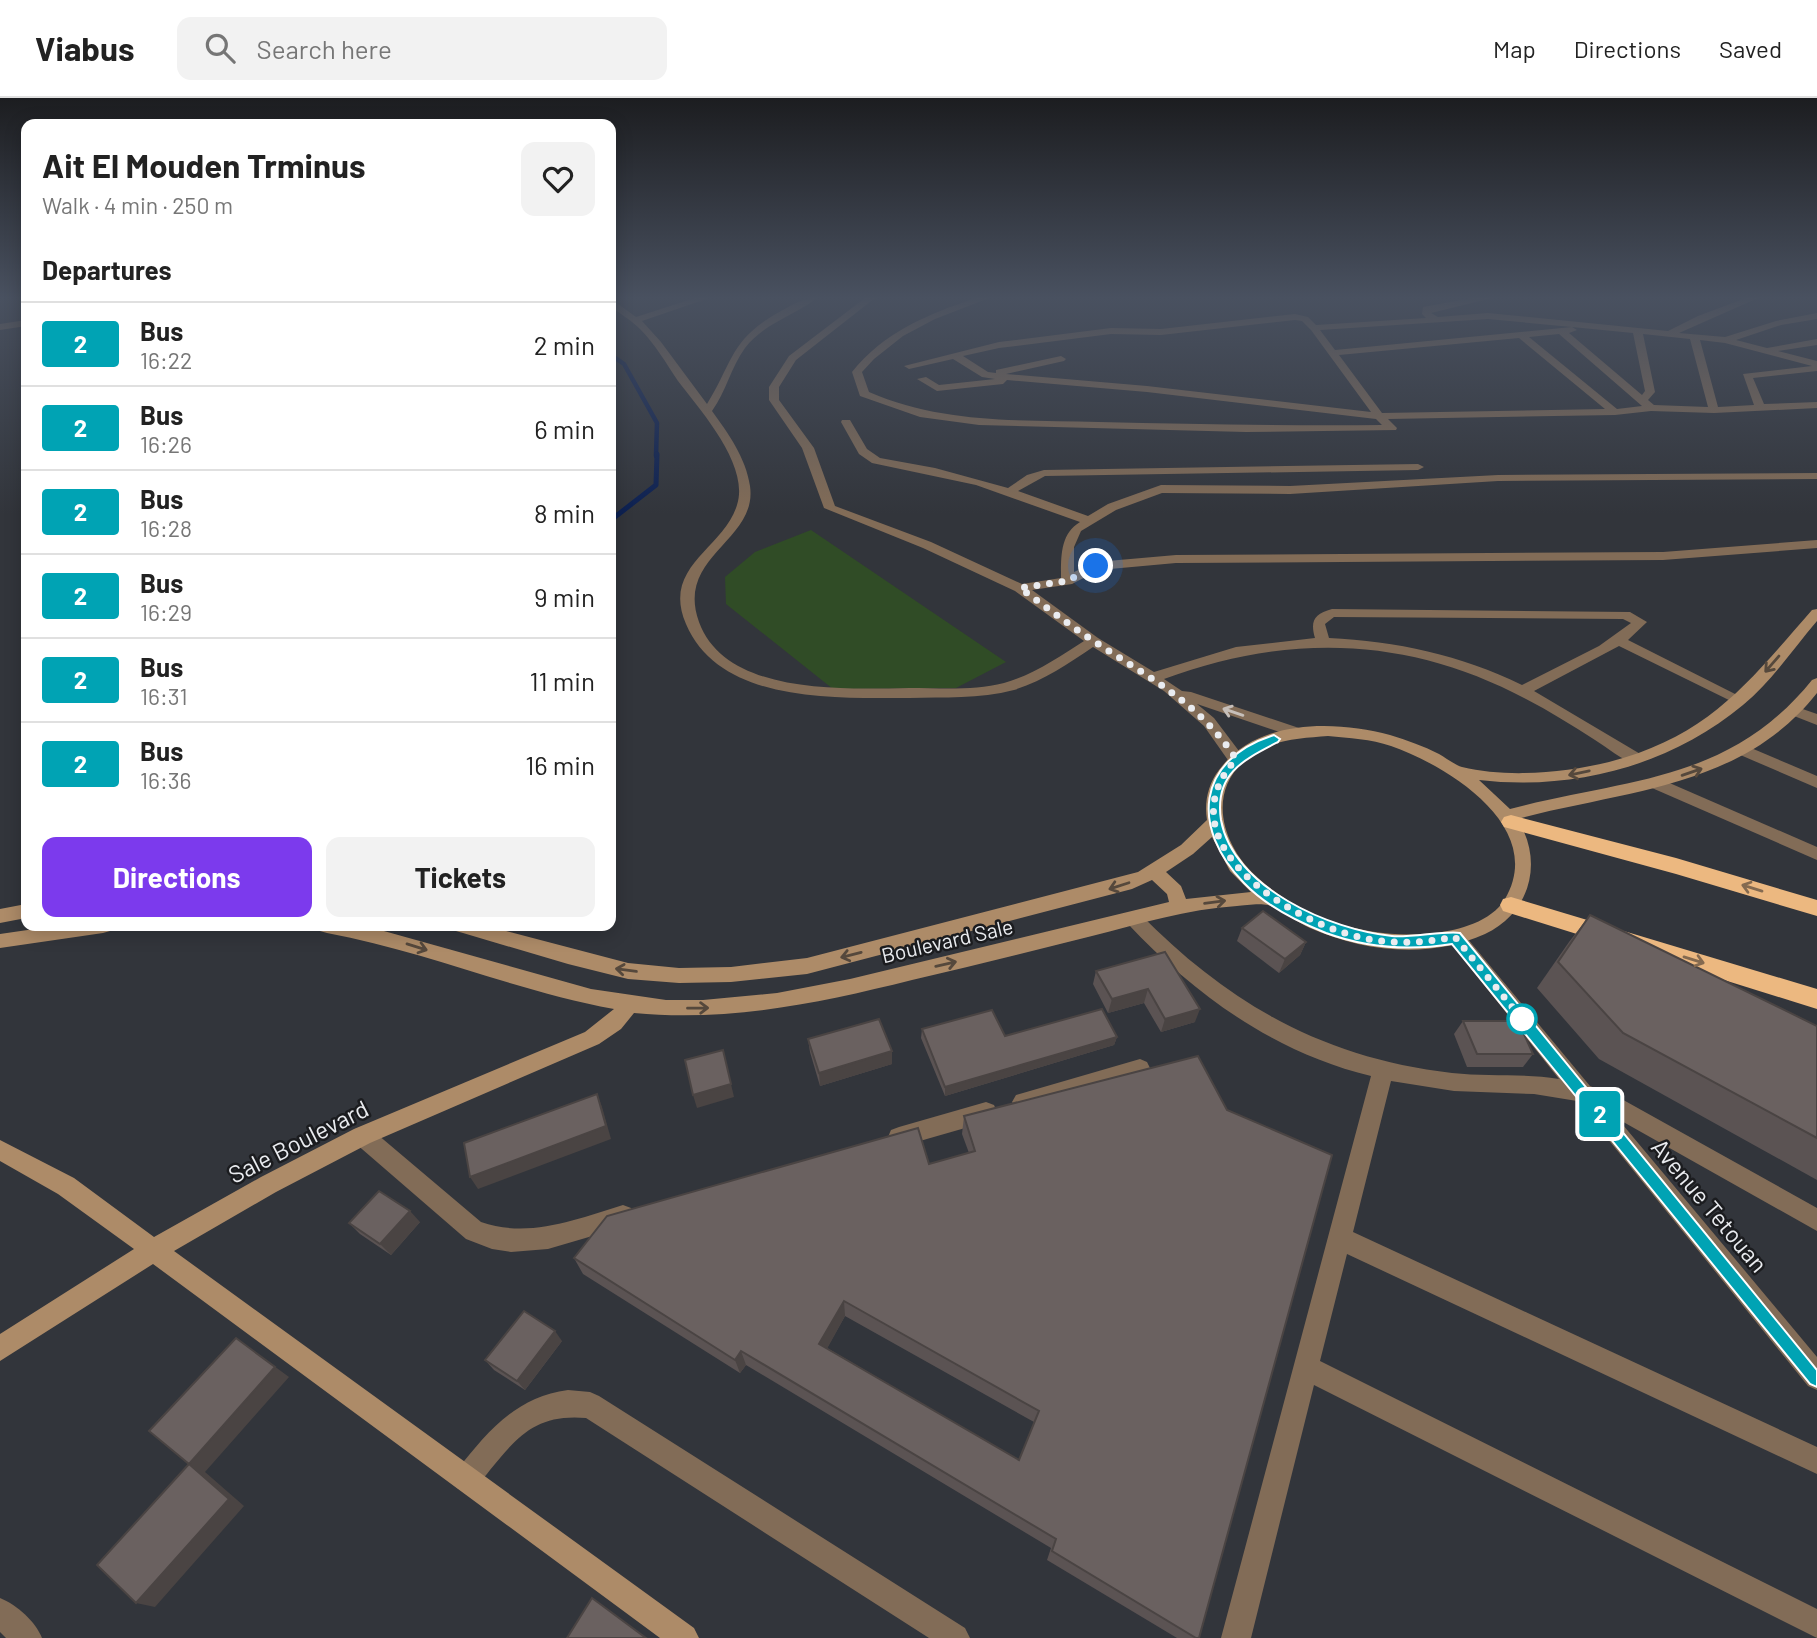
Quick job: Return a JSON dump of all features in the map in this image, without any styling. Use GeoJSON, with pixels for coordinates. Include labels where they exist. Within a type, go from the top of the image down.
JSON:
{"type":"FeatureCollection","features":[{"type":"Feature","properties":{"kind":"highway"},"geometry":{"type":"LineString","coordinates":[[1509,819],[1817,908]]}},
{"type":"Feature","properties":{"kind":"highway"},"geometry":{"type":"LineString","coordinates":[[1511,905],[1817,999]]}},
{"type":"Feature","properties":{"kind":"street"},"geometry":{"type":"LineString","coordinates":[[676,370],[725,439],[745,484],[741,511],[699,562],[693,574],[688,598],[698,635],[725,663],[760,680],[803,691],[847,694],[967,692],[998,690],[1026,681],[1093,641]]}},
{"type":"Feature","properties":{"kind":"street"},"geometry":{"type":"LineString","coordinates":[[706,412],[718,397],[727,370]]}},
{"type":"Feature","properties":{"kind":"street"},"geometry":{"type":"LineString","coordinates":[[785,370],[774,387],[774,400],[808,448],[830,508],[928,545],[1020,588],[1093,641],[1169,688],[1209,722],[1236,759]]}},
{"type":"Feature","properties":{"kind":"street"},"geometry":{"type":"LineString","coordinates":[[859,370],[857,372],[864,394],[887,406],[921,415],[1028,425],[1262,430],[1392,428],[1379,416],[1346,370]]}},
{"type":"Feature","properties":{"kind":"street"},"geometry":{"type":"LineString","coordinates":[[978,370],[986,375],[1016,379],[1147,389],[1379,416],[1615,412],[1651,408],[1714,410],[1817,405]]}},
{"type":"Feature","properties":{"kind":"street"},"geometry":{"type":"LineString","coordinates":[[986,375],[1010,370]]}},
{"type":"Feature","properties":{"kind":"street"},"geometry":{"type":"LineString","coordinates":[[1563,370],[1615,412]]}},
{"type":"Feature","properties":{"kind":"street"},"geometry":{"type":"LineString","coordinates":[[1607,370],[1651,408]]}},
{"type":"Feature","properties":{"kind":"street"},"geometry":{"type":"LineString","coordinates":[[1642,400],[1650,392],[1645,370]]}},
{"type":"Feature","properties":{"kind":"street"},"geometry":{"type":"LineString","coordinates":[[1703,370],[1714,410]]}},
{"type":"Feature","properties":{"kind":"street"},"geometry":{"type":"LineString","coordinates":[[1760,407],[1747,376],[1790,370]]}},
{"type":"Feature","properties":{"kind":"street"},"geometry":{"type":"LineString","coordinates":[[922,379],[937,388],[1016,379]]}},
{"type":"Feature","properties":{"kind":"street"},"geometry":{"type":"LineString","coordinates":[[845,422],[866,455],[880,461],[943,473],[1042,502],[1089,521]]}},
{"type":"Feature","properties":{"kind":"street"},"geometry":{"type":"LineString","coordinates":[[1009,492],[1031,477],[1044,473],[1418,467]]}},
{"type":"Feature","properties":{"kind":"street"},"geometry":{"type":"LineString","coordinates":[[1067,581],[1068,547],[1076,529],[1112,507],[1160,489],[1290,490],[1498,478],[1817,476]]}},
{"type":"Feature","properties":{"kind":"street"},"geometry":{"type":"LineString","coordinates":[[1020,588],[1067,581],[1096,566],[1177,559],[1662,556],[1817,544]]}},
{"type":"Feature","properties":{"kind":"street"},"geometry":{"type":"LineString","coordinates":[[1459,771],[1536,779],[1581,773],[1636,759],[1690,736],[1740,700],[1817,612]]}},
{"type":"Feature","properties":{"kind":"street"},"geometry":{"type":"LineString","coordinates":[[1324,642],[1318,624],[1320,619],[1340,613],[1625,615],[1640,622],[1618,640],[1522,691]]}},
{"type":"Feature","properties":{"kind":"street"},"geometry":{"type":"LineString","coordinates":[[1618,640],[1740,700]]}},
{"type":"Feature","properties":{"kind":"street"},"geometry":{"type":"LineString","coordinates":[[1152,678],[1231,651],[1280,643],[1324,642],[1375,646],[1432,656],[1483,673],[1579,722],[1636,759]]}},
{"type":"Feature","properties":{"kind":"street"},"geometry":{"type":"LineString","coordinates":[[1509,819],[1548,805],[1658,784],[1719,763],[1772,732],[1794,711],[1817,682]]}},
{"type":"Feature","properties":{"kind":"street"},"geometry":{"type":"LineString","coordinates":[[1169,688],[1297,733]]}},
{"type":"Feature","properties":{"kind":"street"},"geometry":{"type":"LineString","coordinates":[[1794,711],[1817,720]]}},
{"type":"Feature","properties":{"kind":"street"},"geometry":{"type":"LineString","coordinates":[[1328,731],[1362,734],[1429,754],[1459,771],[1493,800],[1509,819],[1521,844],[1524,866],[1521,887],[1511,905],[1497,919],[1478,930],[1426,942],[1394,942],[1362,938],[1319,924],[1272,898],[1250,881],[1221,841],[1213,804],[1217,787],[1224,772],[1253,747],[1297,733],[1328,731]]}},
{"type":"Feature","properties":{"kind":"street"},"geometry":{"type":"LineString","coordinates":[[1744,750],[1817,782]]}},
{"type":"Feature","properties":{"kind":"street"},"geometry":{"type":"LineString","coordinates":[[1658,784],[1817,854]]}},
{"type":"Feature","properties":{"kind":"street"},"geometry":{"type":"LineString","coordinates":[[480,931],[605,967],[684,975],[766,972],[807,966],[1109,889],[1154,872],[1192,847],[1215,822]]}},
{"type":"Feature","properties":{"kind":"street"},"geometry":{"type":"LineString","coordinates":[[1154,872],[1175,891],[1179,907]]}},
{"type":"Feature","properties":{"kind":"street","name":"Boulevard Sale"},"geometry":{"type":"LineString","coordinates":[[353,931],[379,936],[569,992],[630,1004],[708,1008],[784,1001],[1179,907],[1235,899],[1272,898]]}},
{"type":"Feature","properties":{"kind":"street"},"geometry":{"type":"LineString","coordinates":[[0,916],[21,912]]}},
{"type":"Feature","properties":{"kind":"street"},"geometry":{"type":"LineString","coordinates":[[1134,919],[1179,965],[1236,1009],[1305,1046],[1382,1071],[1455,1083],[1580,1090],[1611,1104],[1817,1220]]}},
{"type":"Feature","properties":{"kind":"street"},"geometry":{"type":"LineString","coordinates":[[0,941],[69,931]]}},
{"type":"Feature","properties":{"kind":"street","name":"Avenue Tetouan"},"geometry":{"type":"LineString","coordinates":[[1455,937],[1817,1377]]}},
{"type":"Feature","properties":{"kind":"street","name":"Sale Boulevard"},"geometry":{"type":"LineString","coordinates":[[0,1349],[153,1250],[234,1203],[363,1136],[439,1101],[592,1038],[614,1023],[630,1004]]}},
{"type":"Feature","properties":{"kind":"street"},"geometry":{"type":"LineString","coordinates":[[874,1144],[1140,1068]]}},
{"type":"Feature","properties":{"kind":"street"},"geometry":{"type":"LineString","coordinates":[[1236,1638],[1382,1071]]}},
{"type":"Feature","properties":{"kind":"street"},"geometry":{"type":"LineString","coordinates":[[363,1136],[474,1231],[502,1242],[537,1241],[648,1209]]}},
{"type":"Feature","properties":{"kind":"street"},"geometry":{"type":"LineString","coordinates":[[0,1150],[66,1186],[684,1638]]}},
{"type":"Feature","properties":{"kind":"street"},"geometry":{"type":"LineString","coordinates":[[1339,1238],[1817,1461]]}},
{"type":"Feature","properties":{"kind":"street"},"geometry":{"type":"LineString","coordinates":[[1306,1367],[1817,1624]]}},
{"type":"Feature","properties":{"kind":"street"},"geometry":{"type":"LineString","coordinates":[[466,1479],[506,1430],[526,1415],[548,1405],[569,1401],[590,1405],[955,1638]]}},
{"type":"Feature","properties":{"kind":"street"},"geometry":{"type":"LineString","coordinates":[[0,1612],[27,1638]]}},
{"type":"Feature","properties":{"kind":"green space"},"geometry":{"type":"Polygon","coordinates":[[[811,530],[1006,662],[956,688],[833,689],[726,604],[725,577],[755,552],[811,530]]]}},
{"type":"Feature","properties":{"kind":"building"},"geometry":{"type":"Polygon","coordinates":[[[1263,911],[1306,942],[1285,959],[1242,928],[1263,911]]]}},
{"type":"Feature","properties":{"kind":"building"},"geometry":{"type":"Polygon","coordinates":[[[1590,915],[1817,1026],[1817,1138],[1623,1033],[1558,962],[1590,915]]]}},
{"type":"Feature","properties":{"kind":"building"},"geometry":{"type":"Polygon","coordinates":[[[1165,952],[1200,1009],[1165,1019],[1148,989],[1112,999],[1096,971],[1165,952]]]}},
{"type":"Feature","properties":{"kind":"building"},"geometry":{"type":"Polygon","coordinates":[[[1102,1009],[1117,1037],[945,1087],[922,1029],[992,1010],[1005,1036],[1102,1009]]]}},
{"type":"Feature","properties":{"kind":"building"},"geometry":{"type":"Polygon","coordinates":[[[879,1019],[892,1051],[819,1073],[808,1039],[879,1019]]]}},
{"type":"Feature","properties":{"kind":"building"},"geometry":{"type":"Polygon","coordinates":[[[1463,1021],[1518,1021],[1533,1054],[1477,1054],[1463,1021]]]}},
{"type":"Feature","properties":{"kind":"building"},"geometry":{"type":"Polygon","coordinates":[[[723,1050],[731,1084],[693,1095],[685,1060],[723,1050]]]}},
{"type":"Feature","properties":{"kind":"building"},"geometry":{"type":"Polygon","coordinates":[[[1198,1056],[1227,1110],[1332,1155],[1199,1638],[1052,1551],[1056,1539],[741,1351],[735,1360],[574,1258],[607,1216],[918,1128],[929,1164],[975,1151],[964,1116],[1198,1056]],[[844,1301],[819,1344],[1019,1460],[1039,1411],[844,1301]]]}},
{"type":"Feature","properties":{"kind":"building"},"geometry":{"type":"Polygon","coordinates":[[[597,1094],[606,1126],[470,1177],[464,1143],[597,1094]]]}},
{"type":"Feature","properties":{"kind":"building"},"geometry":{"type":"Polygon","coordinates":[[[379,1191],[410,1211],[380,1244],[349,1223],[379,1191]]]}},
{"type":"Feature","properties":{"kind":"building"},"geometry":{"type":"Polygon","coordinates":[[[524,1311],[555,1331],[517,1381],[485,1360],[524,1311]]]}},
{"type":"Feature","properties":{"kind":"building"},"geometry":{"type":"Polygon","coordinates":[[[236,1338],[275,1367],[189,1464],[149,1431],[236,1338]]]}},
{"type":"Feature","properties":{"kind":"building"},"geometry":{"type":"Polygon","coordinates":[[[189,1464],[229,1499],[136,1603],[97,1565],[189,1464]]]}},
{"type":"Feature","properties":{"kind":"building"},"geometry":{"type":"Polygon","coordinates":[[[592,1598],[646,1638],[567,1638],[592,1598]]]}},
{"type":"Feature","properties":{"kind":"waterway"},"geometry":{"type":"LineString","coordinates":[[627,370],[657,423],[656,456]]}},
{"type":"Feature","properties":{"kind":"waterway"},"geometry":{"type":"LineString","coordinates":[[616,516],[656,485],[657,454]]}},
{"type":"Feature","properties":{"kind":"bus line","name":"2"},"geometry":{"type":"LineString","coordinates":[[1274,739],[1253,747],[1236,759],[1224,772],[1213,804],[1221,841],[1250,881],[1299,915],[1362,938],[1426,942],[1455,937],[1817,1377]]}},
{"type":"Feature","properties":{"kind":"route"},"geometry":{"type":"LineString","coordinates":[[1096,566],[1067,581],[1020,588],[1093,641],[1169,688],[1209,722],[1224,740],[1236,759],[1224,772],[1217,787],[1213,804],[1215,822],[1221,841],[1250,881],[1299,915],[1362,938],[1426,942],[1455,937],[1522,1019]]}}]}
